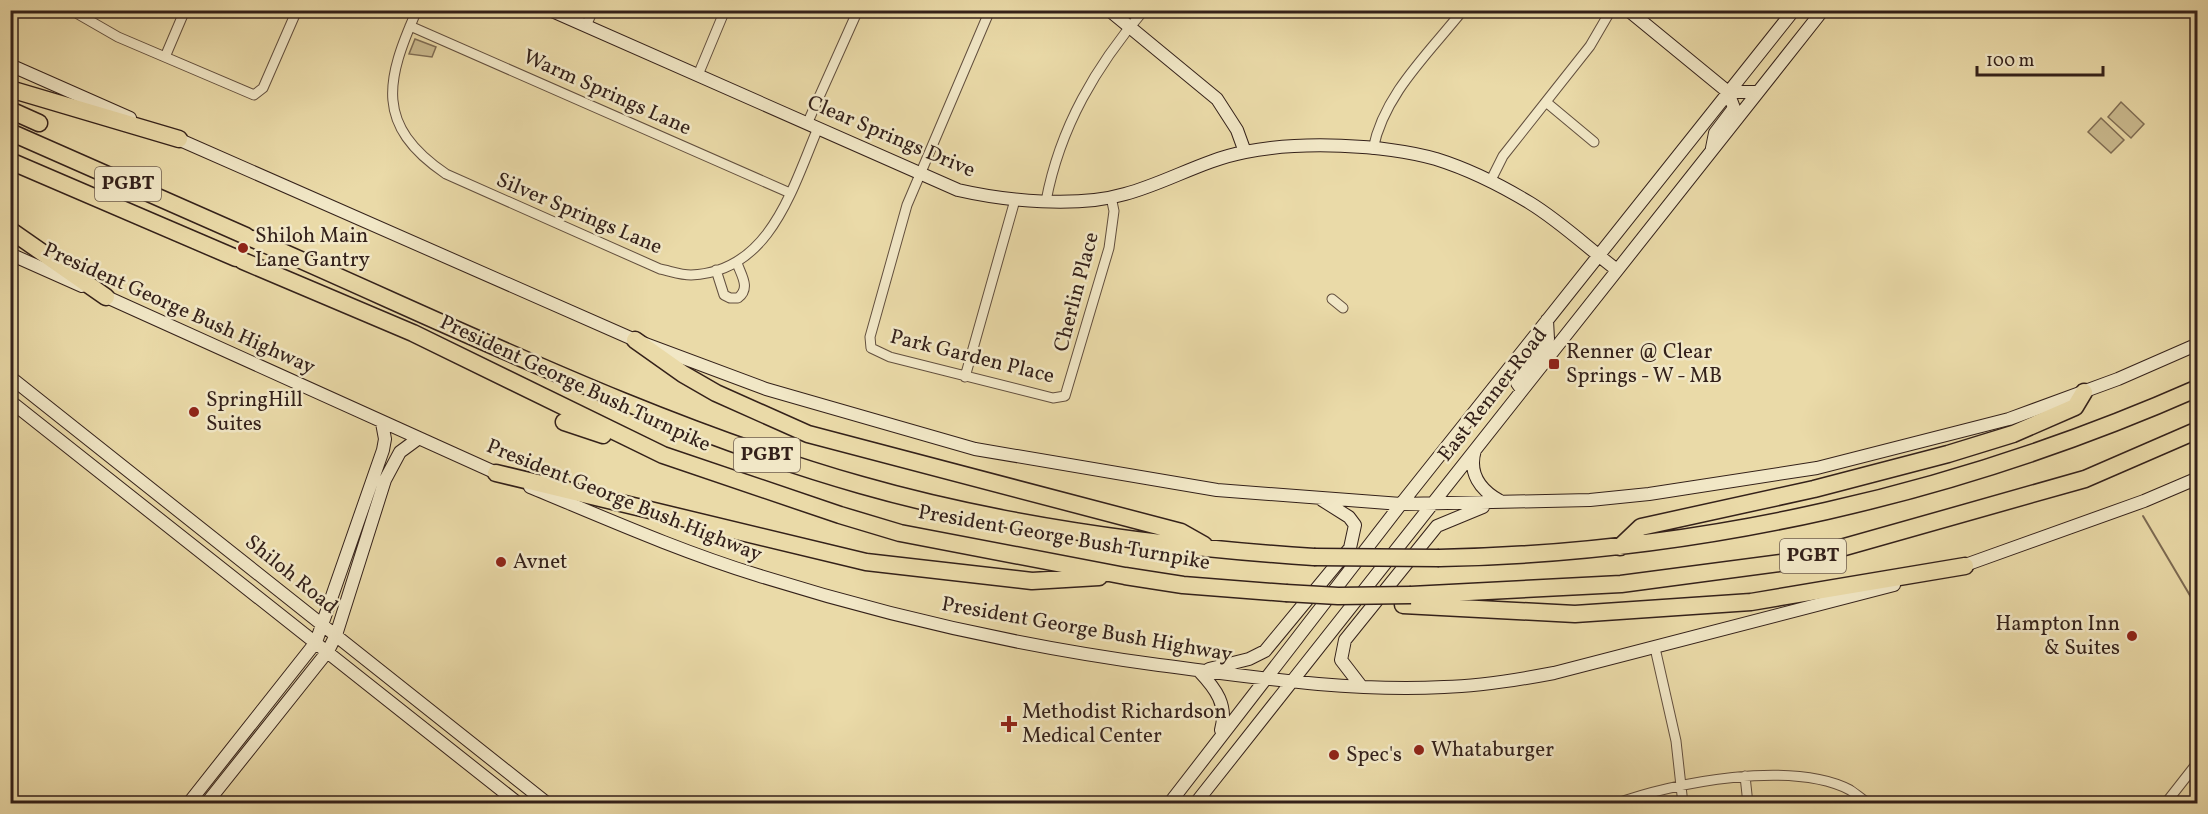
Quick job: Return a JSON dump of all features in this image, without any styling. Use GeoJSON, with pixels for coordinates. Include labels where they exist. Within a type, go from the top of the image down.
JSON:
{"type":"FeatureCollection","features":[{"type":"Feature","properties":{"kind":"highway"},"geometry":{"type":"LineString","coordinates":[[10,89],[179,139]]}},
{"type":"Feature","properties":{"kind":"highway"},"geometry":{"type":"LineString","coordinates":[[10,110],[39,123]]}},
{"type":"Feature","properties":{"kind":"highway","name":"President George Bush Turnpike"},"geometry":{"type":"LineString","coordinates":[[10,132],[619,399],[808,469],[889,493],[977,512],[1111,537],[1213,549],[1314,557],[1516,556],[1620,547],[1770,524],[1921,488],[2087,434],[2198,388]]}},
{"type":"Feature","properties":{"kind":"highway","name":"President George Bush Turnpike"},"geometry":{"type":"LineString","coordinates":[[10,161],[413,333],[663,455],[724,477],[900,533],[1183,585],[1407,600]]}},
{"type":"Feature","properties":{"kind":"highway"},"geometry":{"type":"LineString","coordinates":[[10,230],[106,297]]}},
{"type":"Feature","properties":{"kind":"highway"},"geometry":{"type":"LineString","coordinates":[[635,340],[683,374],[716,393],[808,434],[1181,532],[1213,549]]}},
{"type":"Feature","properties":{"kind":"highway"},"geometry":{"type":"LineString","coordinates":[[1620,547],[1641,527],[1881,473],[2002,437],[2075,406],[2084,392]]}},
{"type":"Feature","properties":{"kind":"highway"},"geometry":{"type":"LineString","coordinates":[[564,422],[663,455]]}},
{"type":"Feature","properties":{"kind":"highway","name":"PGBT"},"geometry":{"type":"LineString","coordinates":[[1407,600],[1621,584],[1796,561],[2085,479],[2198,430]]}},
{"type":"Feature","properties":{"kind":"highway"},"geometry":{"type":"LineString","coordinates":[[496,473],[866,562],[1032,581],[1125,576]]}},
{"type":"Feature","properties":{"kind":"highway"},"geometry":{"type":"LineString","coordinates":[[1407,600],[1575,614],[1751,602],[1965,566]]}},
{"type":"Feature","properties":{"kind":"main road","name":"Clear Springs Drive"},"geometry":{"type":"LineString","coordinates":[[550,10],[958,190],[993,198],[1015,200],[1046,201],[1111,197],[1124,195],[1190,169],[1245,152],[1309,147],[1373,149],[1435,159],[1490,182],[1533,205],[1617,270]]}},
{"type":"Feature","properties":{"kind":"main road"},"geometry":{"type":"LineString","coordinates":[[1109,10],[1217,99],[1233,122],[1245,152]]}},
{"type":"Feature","properties":{"kind":"main road"},"geometry":{"type":"LineString","coordinates":[[1628,10],[1728,92],[1734,108],[1714,133],[1711,151]]}},
{"type":"Feature","properties":{"kind":"main road","name":"East Renner Road"},"geometry":{"type":"LineString","coordinates":[[1195,804],[1823,10]]}},
{"type":"Feature","properties":{"kind":"main road"},"geometry":{"type":"LineString","coordinates":[[1794,11],[1811,25]]}},
{"type":"Feature","properties":{"kind":"main road","name":"East Renner Road"},"geometry":{"type":"LineString","coordinates":[[1168,804],[1219,735],[1401,504],[1794,11]]}},
{"type":"Feature","properties":{"kind":"main road"},"geometry":{"type":"LineString","coordinates":[[10,65],[635,340],[766,389],[975,449],[1217,490],[1401,504],[1590,500],[1649,494],[1817,468],[2009,418],[2084,392],[2198,344]]}},
{"type":"Feature","properties":{"kind":"main road"},"geometry":{"type":"LineString","coordinates":[[1728,92],[1758,92]]}},
{"type":"Feature","properties":{"kind":"main road","name":"President George Bush Highway"},"geometry":{"type":"LineString","coordinates":[[10,254],[496,473],[672,545],[756,575],[829,596],[1022,642],[1199,671],[1264,679],[1361,686],[1444,687],[1499,683],[1571,670],[1965,566],[2144,501],[2198,478]]}},
{"type":"Feature","properties":{"kind":"main road"},"geometry":{"type":"LineString","coordinates":[[1521,390],[1517,383],[1518,380],[1548,339],[1548,321]]}},
{"type":"Feature","properties":{"kind":"main road","name":"Shiloh Road"},"geometry":{"type":"LineString","coordinates":[[10,377],[548,804]]}},
{"type":"Feature","properties":{"kind":"main road","name":"Shiloh Road"},"geometry":{"type":"LineString","coordinates":[[10,401],[157,515],[519,804]]}},
{"type":"Feature","properties":{"kind":"main road"},"geometry":{"type":"LineString","coordinates":[[206,804],[328,651],[336,635],[383,450],[385,439],[382,423]]}},
{"type":"Feature","properties":{"kind":"main road"},"geometry":{"type":"LineString","coordinates":[[188,804],[316,642],[366,519],[393,462],[400,452],[419,438]]}},
{"type":"Feature","properties":{"kind":"main road"},"geometry":{"type":"LineString","coordinates":[[1476,448],[1472,460],[1474,473],[1485,490],[1502,501]]}},
{"type":"Feature","properties":{"kind":"main road"},"geometry":{"type":"LineString","coordinates":[[1199,671],[1249,659],[1265,651],[1350,548],[1355,525],[1349,517],[1322,499]]}},
{"type":"Feature","properties":{"kind":"main road"},"geometry":{"type":"LineString","coordinates":[[1361,686],[1341,660],[1345,640],[1437,526],[1470,510],[1502,501]]}},
{"type":"Feature","properties":{"kind":"main road"},"geometry":{"type":"LineString","coordinates":[[157,515],[169,502]]}},
{"type":"Feature","properties":{"kind":"main road"},"geometry":{"type":"LineString","coordinates":[[1199,671],[1214,686],[1221,699],[1224,720],[1219,735]]}},
{"type":"Feature","properties":{"kind":"street"},"geometry":{"type":"LineString","coordinates":[[165,57],[185,10]]}},
{"type":"Feature","properties":{"kind":"street"},"geometry":{"type":"LineString","coordinates":[[77,12],[118,37],[248,93],[259,93],[297,10]]}},
{"type":"Feature","properties":{"kind":"street","name":"Silver Springs Lane"},"geometry":{"type":"LineString","coordinates":[[417,10],[393,73],[394,106],[405,134],[418,152],[446,174],[538,217],[660,269],[688,275],[716,270],[737,263],[757,248],[769,233],[790,193],[812,126],[858,10]]}},
{"type":"Feature","properties":{"kind":"street"},"geometry":{"type":"LineString","coordinates":[[586,26],[593,10]]}},
{"type":"Feature","properties":{"kind":"street"},"geometry":{"type":"LineString","coordinates":[[698,75],[725,10]]}},
{"type":"Feature","properties":{"kind":"street"},"geometry":{"type":"LineString","coordinates":[[919,173],[990,10]]}},
{"type":"Feature","properties":{"kind":"street"},"geometry":{"type":"LineString","coordinates":[[1046,201],[1060,146],[1085,92],[1104,59],[1144,10]]}},
{"type":"Feature","properties":{"kind":"street"},"geometry":{"type":"LineString","coordinates":[[1373,149],[1377,128],[1388,106],[1463,10]]}},
{"type":"Feature","properties":{"kind":"street"},"geometry":{"type":"LineString","coordinates":[[1490,182],[1503,156],[1590,46],[1611,10]]}},
{"type":"Feature","properties":{"kind":"street","name":"Warm Springs Lane"},"geometry":{"type":"LineString","coordinates":[[410,26],[790,193]]}},
{"type":"Feature","properties":{"kind":"street"},"geometry":{"type":"LineString","coordinates":[[1546,102],[1594,142]]}},
{"type":"Feature","properties":{"kind":"street","name":"Park Garden Place"},"geometry":{"type":"LineString","coordinates":[[919,173],[907,205],[870,337],[871,348],[890,357],[965,377],[1053,398],[1065,396]]}},
{"type":"Feature","properties":{"kind":"street","name":"Cherlin Place"},"geometry":{"type":"LineString","coordinates":[[1065,396],[1109,248],[1114,211],[1111,197]]}},
{"type":"Feature","properties":{"kind":"street"},"geometry":{"type":"LineString","coordinates":[[965,377],[1015,200]]}},
{"type":"Feature","properties":{"kind":"street"},"geometry":{"type":"LineString","coordinates":[[716,270],[724,295],[738,298],[745,288],[737,263]]}},
{"type":"Feature","properties":{"kind":"street"},"geometry":{"type":"LineString","coordinates":[[1332,299],[1343,308]]}},
{"type":"Feature","properties":{"kind":"street"},"geometry":{"type":"LineString","coordinates":[[1655,648],[1676,741],[1683,804]]}},
{"type":"Feature","properties":{"kind":"street"},"geometry":{"type":"LineString","coordinates":[[2165,804],[2194,767]]}},
{"type":"Feature","properties":{"kind":"street"},"geometry":{"type":"LineString","coordinates":[[1745,776],[1748,804]]}},
{"type":"Feature","properties":{"kind":"street"},"geometry":{"type":"LineString","coordinates":[[1615,804],[1647,792],[1745,776],[1795,776],[1824,782],[1849,790],[1869,804]]}},
{"type":"Feature","properties":{"kind":"shaded area"},"geometry":{"type":"Polygon","coordinates":[[[415,39],[436,47],[432,57],[409,54],[415,39]]]}},
{"type":"Feature","properties":{"kind":"shaded area"},"geometry":{"type":"Polygon","coordinates":[[[2121,102],[2144,124],[2131,138],[2108,117],[2121,102]]]}},
{"type":"Feature","properties":{"kind":"shaded area"},"geometry":{"type":"Polygon","coordinates":[[[2101,118],[2124,140],[2111,153],[2088,132],[2101,118]]]}},
{"type":"Feature","properties":{"kind":"waterway"},"geometry":{"type":"LineString","coordinates":[[2143,516],[2198,609]]}},
{"type":"Feature","properties":{"kind":"place","name":"Shiloh Main Lane Gantry"},"geometry":{"type":"Point","coordinates":[243,248]}},
{"type":"Feature","properties":{"kind":"place","name":"Renner @ Clear Springs - W - MB"},"geometry":{"type":"Point","coordinates":[1554,364]}},
{"type":"Feature","properties":{"kind":"place","name":"SpringHill Suites"},"geometry":{"type":"Point","coordinates":[194,412]}},
{"type":"Feature","properties":{"kind":"place","name":"Avnet"},"geometry":{"type":"Point","coordinates":[501,562]}},
{"type":"Feature","properties":{"kind":"place","name":"Hampton Inn & Suites"},"geometry":{"type":"Point","coordinates":[2132,636]}},
{"type":"Feature","properties":{"kind":"place","name":"Methodist Richardson Medical Center"},"geometry":{"type":"Point","coordinates":[1009,724]}},
{"type":"Feature","properties":{"kind":"place","name":"Whataburger"},"geometry":{"type":"Point","coordinates":[1419,750]}},
{"type":"Feature","properties":{"kind":"place","name":"Spec's"},"geometry":{"type":"Point","coordinates":[1334,755]}}]}
